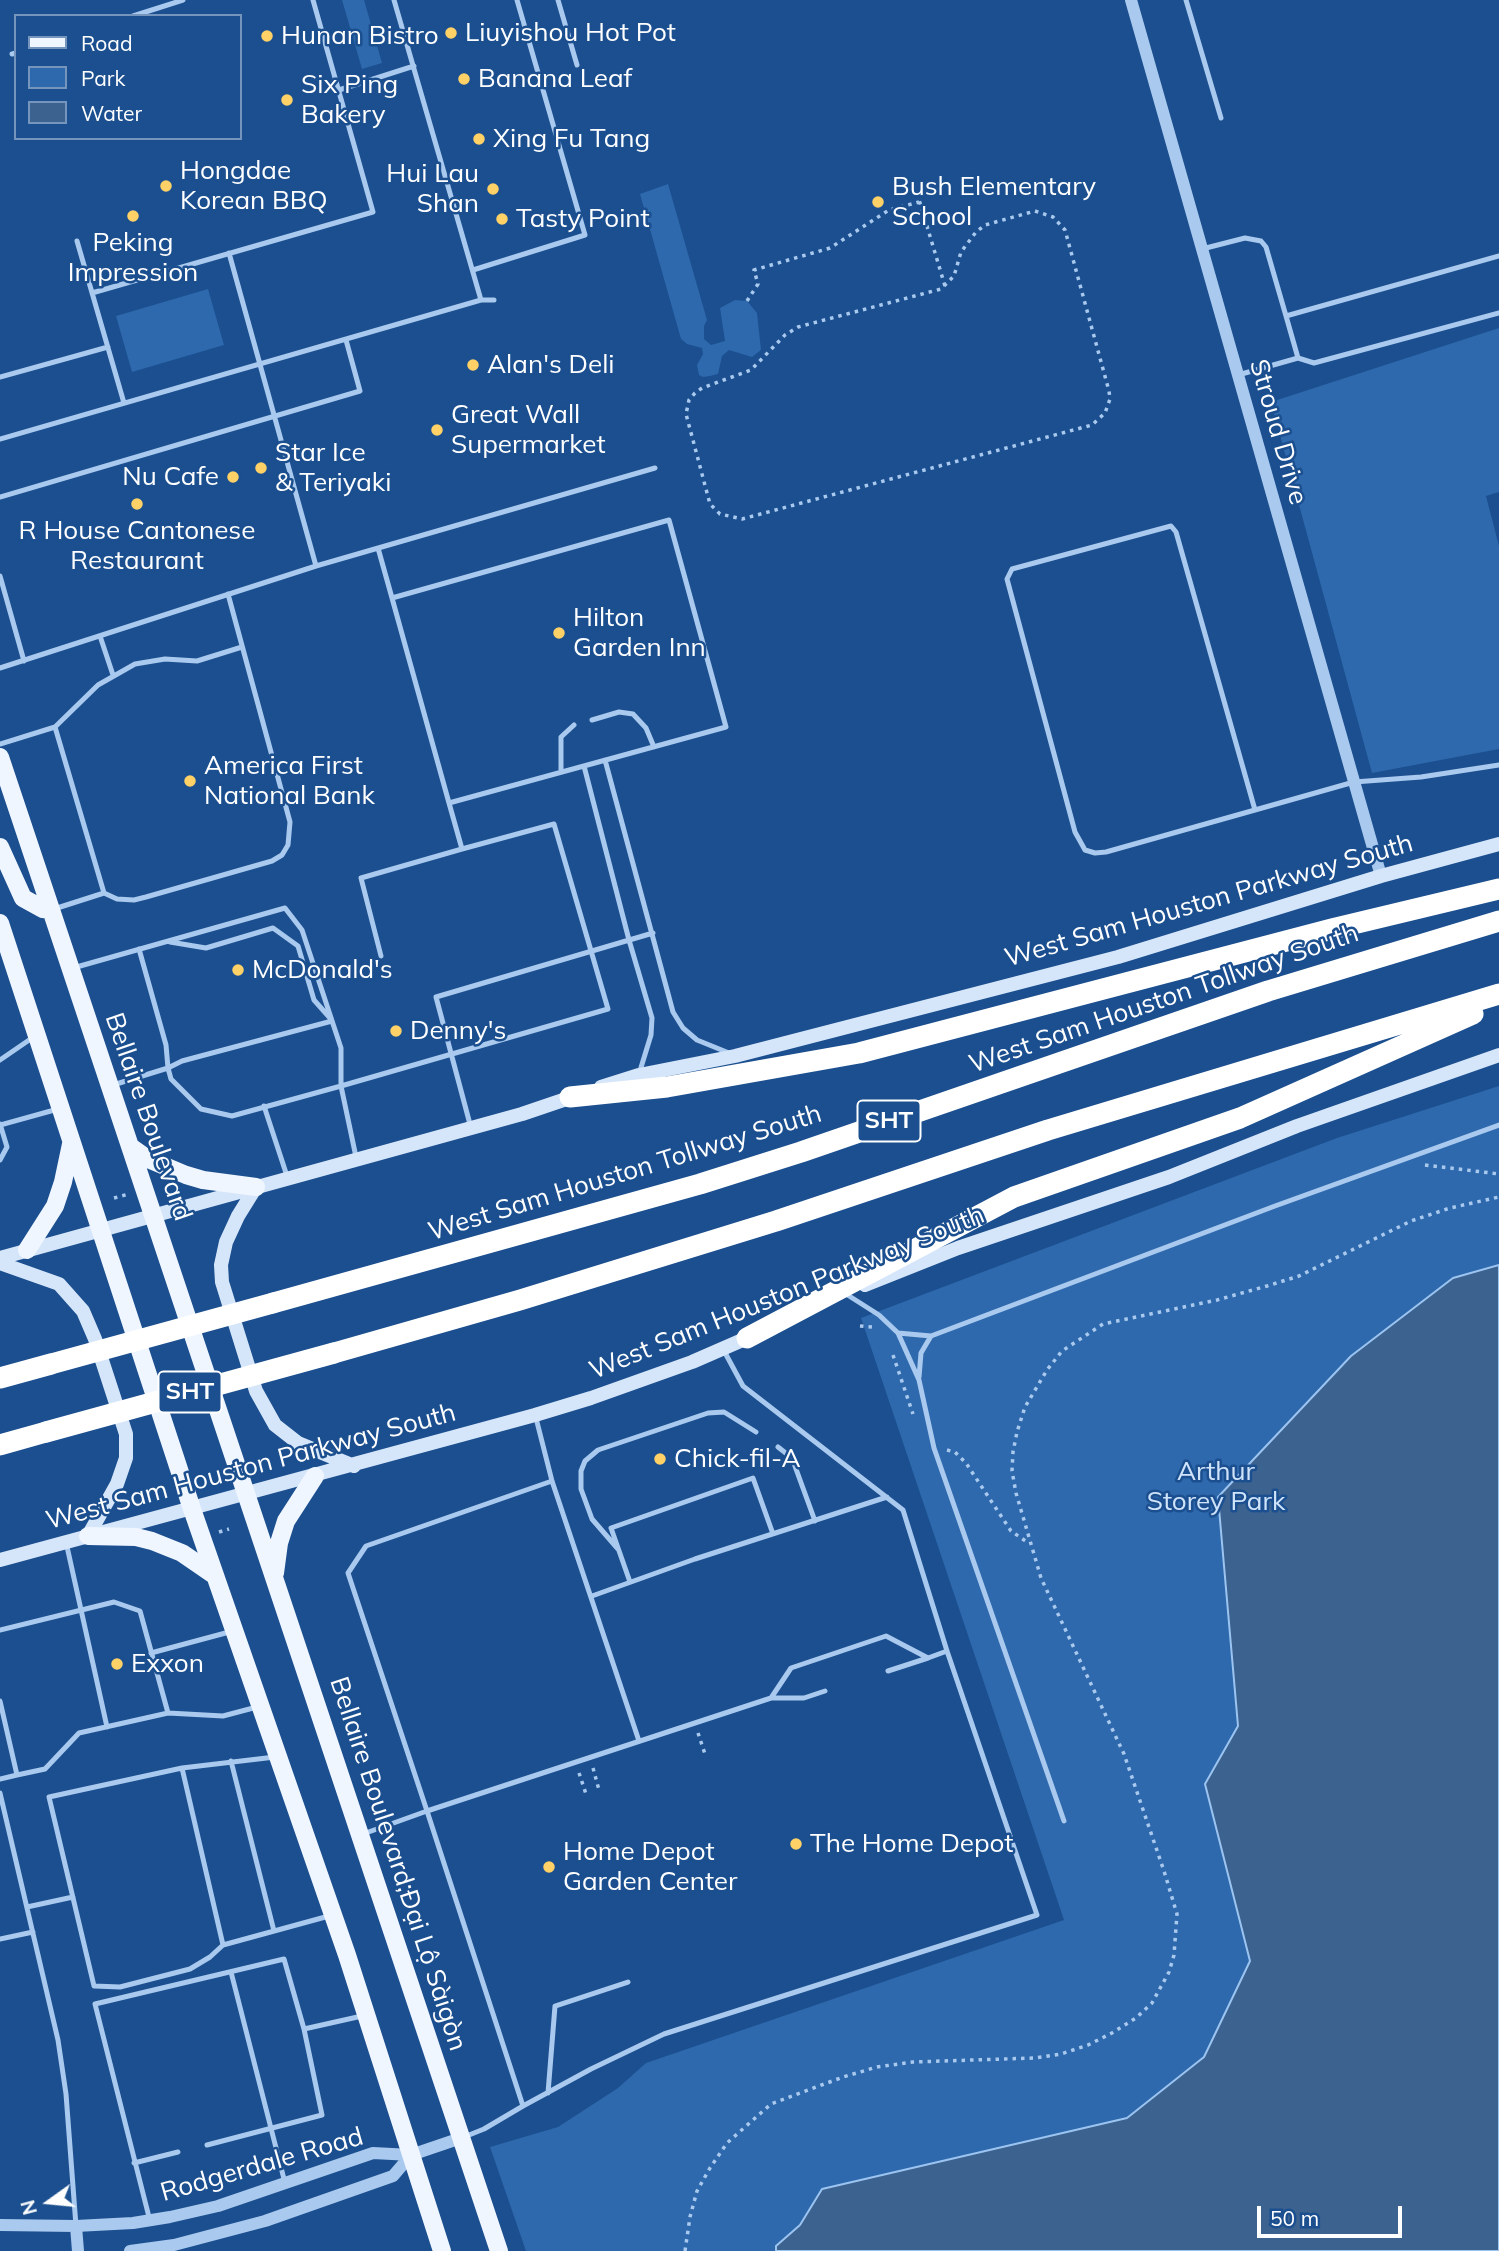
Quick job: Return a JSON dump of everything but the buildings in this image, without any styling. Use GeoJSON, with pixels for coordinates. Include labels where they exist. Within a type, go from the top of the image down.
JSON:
{"type":"FeatureCollection","features":[{"type":"Feature","properties":{"kind":"highway"},"geometry":{"type":"LineString","coordinates":[[570,1097],[667,1087],[859,1053],[1499,888]]}},
{"type":"Feature","properties":{"kind":"highway","name":"West Sam Houston Tollway South"},"geometry":{"type":"LineString","coordinates":[[0,1378],[700,1184],[1268,991],[1499,921]]}},
{"type":"Feature","properties":{"kind":"highway","name":"SHT"},"geometry":{"type":"LineString","coordinates":[[0,1444],[520,1300],[776,1221],[1048,1130],[1499,994]]}},
{"type":"Feature","properties":{"kind":"highway"},"geometry":{"type":"LineString","coordinates":[[747,1338],[1014,1197],[1240,1118],[1499,1002]]}},
{"type":"Feature","properties":{"kind":"main road","name":"Bellaire Boulevard"},"geometry":{"type":"LineString","coordinates":[[0,757],[247,1494]]}},
{"type":"Feature","properties":{"kind":"main road","name":"West Sam Houston Parkway South"},"geometry":{"type":"LineString","coordinates":[[0,1260],[27,1250],[471,1128],[639,1075],[735,1056],[1118,957],[1381,876],[1499,844]]}},
{"type":"Feature","properties":{"kind":"main road"},"geometry":{"type":"LineString","coordinates":[[0,847],[23,898],[43,909],[51,910]]}},
{"type":"Feature","properties":{"kind":"main road"},"geometry":{"type":"LineString","coordinates":[[0,923],[192,1509],[333,1915],[442,2251]]}},
{"type":"Feature","properties":{"kind":"main road","name":"West Sam Houston Parkway South"},"geometry":{"type":"LineString","coordinates":[[0,1560],[354,1466],[591,1398],[723,1349],[845,1293],[958,1248],[1169,1177],[1297,1126],[1499,1055]]}},
{"type":"Feature","properties":{"kind":"main road"},"geometry":{"type":"LineString","coordinates":[[27,1250],[55,1206],[71,1141]]}},
{"type":"Feature","properties":{"kind":"main road"},"geometry":{"type":"LineString","coordinates":[[131,1147],[148,1159],[186,1175],[256,1187],[226,1242],[221,1265],[222,1282],[256,1391],[275,1425],[282,1431],[298,1443],[354,1466]]}},
{"type":"Feature","properties":{"kind":"main road"},"geometry":{"type":"LineString","coordinates":[[0,1260],[60,1284],[83,1311],[126,1434],[126,1458],[117,1484],[88,1536],[136,1537],[152,1541],[182,1553],[215,1576]]}},
{"type":"Feature","properties":{"kind":"main road"},"geometry":{"type":"LineString","coordinates":[[274,1576],[279,1543],[286,1521],[315,1476]]}},
{"type":"Feature","properties":{"kind":"main road","name":"Bellaire Boulevard;Đại Lộ Sàigòn"},"geometry":{"type":"LineString","coordinates":[[247,1494],[499,2251]]}},
{"type":"Feature","properties":{"kind":"street","name":"Stroud Drive"},"geometry":{"type":"LineString","coordinates":[[1131,0],[1381,876]]}},
{"type":"Feature","properties":{"kind":"street","name":"Rodgerdale Road"},"geometry":{"type":"LineString","coordinates":[[0,2225],[76,2226],[150,2221],[218,2206],[373,2153],[411,2155],[461,2138]]}},
{"type":"Feature","properties":{"kind":"street","name":"Rodgerdale Road"},"geometry":{"type":"LineString","coordinates":[[130,2251],[198,2240],[277,2217],[393,2176],[411,2155]]}},
{"type":"Feature","properties":{"kind":"street"},"geometry":{"type":"LineString","coordinates":[[76,2226],[78,2251]]}},
{"type":"Feature","properties":{"kind":"lane"},"geometry":{"type":"LineString","coordinates":[[139,14],[183,0]]}},
{"type":"Feature","properties":{"kind":"lane"},"geometry":{"type":"LineString","coordinates":[[92,293],[373,212],[313,0]]}},
{"type":"Feature","properties":{"kind":"lane"},"geometry":{"type":"LineString","coordinates":[[394,0],[481,300]]}},
{"type":"Feature","properties":{"kind":"lane"},"geometry":{"type":"LineString","coordinates":[[473,270],[585,235],[517,0]]}},
{"type":"Feature","properties":{"kind":"lane"},"geometry":{"type":"LineString","coordinates":[[558,0],[577,65]]}},
{"type":"Feature","properties":{"kind":"lane"},"geometry":{"type":"LineString","coordinates":[[1186,0],[1222,118]]}},
{"type":"Feature","properties":{"kind":"lane"},"geometry":{"type":"LineString","coordinates":[[339,90],[414,66]]}},
{"type":"Feature","properties":{"kind":"lane"},"geometry":{"type":"LineString","coordinates":[[1202,249],[1245,238],[1261,241],[1266,247],[1298,358]]}},
{"type":"Feature","properties":{"kind":"lane"},"geometry":{"type":"LineString","coordinates":[[77,241],[124,403]]}},
{"type":"Feature","properties":{"kind":"lane"},"geometry":{"type":"LineString","coordinates":[[229,253],[316,566]]}},
{"type":"Feature","properties":{"kind":"lane"},"geometry":{"type":"LineString","coordinates":[[1286,316],[1499,256]]}},
{"type":"Feature","properties":{"kind":"lane"},"geometry":{"type":"LineString","coordinates":[[0,439],[481,300],[494,300]]}},
{"type":"Feature","properties":{"kind":"lane"},"geometry":{"type":"LineString","coordinates":[[1238,375],[1298,358],[1314,363],[1499,313]]}},
{"type":"Feature","properties":{"kind":"lane"},"geometry":{"type":"LineString","coordinates":[[0,497],[360,391],[346,340]]}},
{"type":"Feature","properties":{"kind":"lane"},"geometry":{"type":"LineString","coordinates":[[0,377],[108,347]]}},
{"type":"Feature","properties":{"kind":"lane"},"geometry":{"type":"LineString","coordinates":[[0,668],[316,566],[655,468]]}},
{"type":"Feature","properties":{"kind":"lane"},"geometry":{"type":"LineString","coordinates":[[392,598],[669,520],[726,727],[450,803]]}},
{"type":"Feature","properties":{"kind":"lane"},"geometry":{"type":"LineString","coordinates":[[1255,810],[1176,532],[1171,526],[1012,569],[1007,579],[1075,832],[1085,849],[1095,853],[1106,852],[1255,810],[1354,782],[1421,777],[1499,765]]}},
{"type":"Feature","properties":{"kind":"lane"},"geometry":{"type":"LineString","coordinates":[[378,548],[462,849]]}},
{"type":"Feature","properties":{"kind":"lane"},"geometry":{"type":"LineString","coordinates":[[0,576],[24,660]]}},
{"type":"Feature","properties":{"kind":"lane"},"geometry":{"type":"LineString","coordinates":[[51,910],[104,893],[117,899],[134,900],[272,861],[282,855],[288,845],[290,821],[228,594]]}},
{"type":"Feature","properties":{"kind":"lane"},"geometry":{"type":"LineString","coordinates":[[100,636],[113,675]]}},
{"type":"Feature","properties":{"kind":"lane"},"geometry":{"type":"LineString","coordinates":[[0,744],[55,727],[98,685],[135,664],[165,659],[197,661],[242,648]]}},
{"type":"Feature","properties":{"kind":"lane"},"geometry":{"type":"LineString","coordinates":[[592,720],[619,712],[633,714],[646,728],[654,747]]}},
{"type":"Feature","properties":{"kind":"lane"},"geometry":{"type":"LineString","coordinates":[[561,772],[561,737],[574,725]]}},
{"type":"Feature","properties":{"kind":"lane"},"geometry":{"type":"LineString","coordinates":[[55,727],[104,893]]}},
{"type":"Feature","properties":{"kind":"lane"},"geometry":{"type":"LineString","coordinates":[[605,760],[673,1012],[683,1028],[697,1040],[735,1056]]}},
{"type":"Feature","properties":{"kind":"lane"},"geometry":{"type":"LineString","coordinates":[[584,766],[652,1018],[648,1050],[639,1075]]}},
{"type":"Feature","properties":{"kind":"lane"},"geometry":{"type":"LineString","coordinates":[[139,949],[166,1045],[170,1079],[201,1109],[232,1115],[608,1009],[554,824],[361,878],[382,956]]}},
{"type":"Feature","properties":{"kind":"lane"},"geometry":{"type":"LineString","coordinates":[[71,969],[285,908],[302,930],[341,1048],[341,1086],[356,1158]]}},
{"type":"Feature","properties":{"kind":"lane"},"geometry":{"type":"LineString","coordinates":[[165,942],[206,948],[273,928],[298,946],[314,1000],[332,1021]]}},
{"type":"Feature","properties":{"kind":"lane"},"geometry":{"type":"LineString","coordinates":[[471,1128],[436,998],[653,933]]}},
{"type":"Feature","properties":{"kind":"lane"},"geometry":{"type":"LineString","coordinates":[[110,1086],[182,1061],[332,1021]]}},
{"type":"Feature","properties":{"kind":"lane"},"geometry":{"type":"LineString","coordinates":[[0,1060],[37,1035]]}},
{"type":"Feature","properties":{"kind":"lane"},"geometry":{"type":"LineString","coordinates":[[264,1106],[288,1179]]}},
{"type":"Feature","properties":{"kind":"lane"},"geometry":{"type":"LineString","coordinates":[[0,1160],[6,1147],[0,1125],[61,1108]]}},
{"type":"Feature","properties":{"kind":"lane"},"geometry":{"type":"LineString","coordinates":[[898,1333],[931,1336],[1499,1125]]}},
{"type":"Feature","properties":{"kind":"lane"},"geometry":{"type":"LineString","coordinates":[[845,1293],[879,1315],[898,1333],[919,1380],[934,1448],[1064,1821]]}},
{"type":"Feature","properties":{"kind":"lane"},"geometry":{"type":"LineString","coordinates":[[919,1380],[921,1353],[931,1336]]}},
{"type":"Feature","properties":{"kind":"lane"},"geometry":{"type":"LineString","coordinates":[[461,2138],[484,2129],[591,2069],[664,2034],[1037,1915],[947,1651],[903,1510],[743,1386],[723,1349]]}},
{"type":"Feature","properties":{"kind":"lane"},"geometry":{"type":"LineString","coordinates":[[618,1549],[592,1519],[581,1489],[581,1471],[585,1461],[598,1450],[708,1413],[724,1412],[756,1432]]}},
{"type":"Feature","properties":{"kind":"lane"},"geometry":{"type":"LineString","coordinates":[[535,1415],[552,1480],[639,1741]]}},
{"type":"Feature","properties":{"kind":"lane"},"geometry":{"type":"LineString","coordinates":[[778,1447],[792,1458],[815,1521]]}},
{"type":"Feature","properties":{"kind":"lane"},"geometry":{"type":"LineString","coordinates":[[630,1582],[611,1528],[752,1478],[773,1534]]}},
{"type":"Feature","properties":{"kind":"lane"},"geometry":{"type":"LineString","coordinates":[[523,2106],[348,1573],[366,1546],[552,1480]]}},
{"type":"Feature","properties":{"kind":"lane"},"geometry":{"type":"LineString","coordinates":[[592,1596],[887,1497]]}},
{"type":"Feature","properties":{"kind":"lane"},"geometry":{"type":"LineString","coordinates":[[66,1542],[107,1727]]}},
{"type":"Feature","properties":{"kind":"lane"},"geometry":{"type":"LineString","coordinates":[[0,1630],[114,1602],[140,1611],[167,1713]]}},
{"type":"Feature","properties":{"kind":"lane"},"geometry":{"type":"LineString","coordinates":[[151,1653],[234,1630]]}},
{"type":"Feature","properties":{"kind":"lane"},"geometry":{"type":"LineString","coordinates":[[771,1698],[791,1668],[886,1636],[928,1658]]}},
{"type":"Feature","properties":{"kind":"lane"},"geometry":{"type":"LineString","coordinates":[[888,1671],[947,1651]]}},
{"type":"Feature","properties":{"kind":"lane"},"geometry":{"type":"LineString","coordinates":[[360,1835],[771,1698],[804,1698],[825,1691]]}},
{"type":"Feature","properties":{"kind":"lane"},"geometry":{"type":"LineString","coordinates":[[0,1701],[17,1775]]}},
{"type":"Feature","properties":{"kind":"lane"},"geometry":{"type":"LineString","coordinates":[[0,1779],[45,1769],[79,1733],[167,1713],[223,1716],[260,1706]]}},
{"type":"Feature","properties":{"kind":"lane"},"geometry":{"type":"LineString","coordinates":[[278,1757],[231,1760],[181,1768],[50,1797],[94,1986],[120,1987],[190,1969],[223,1945],[333,1915]]}},
{"type":"Feature","properties":{"kind":"lane"},"geometry":{"type":"LineString","coordinates":[[231,1760],[274,1931]]}},
{"type":"Feature","properties":{"kind":"lane"},"geometry":{"type":"LineString","coordinates":[[181,1768],[223,1945]]}},
{"type":"Feature","properties":{"kind":"lane"},"geometry":{"type":"LineString","coordinates":[[0,1793],[58,2040],[66,2094],[76,2226]]}},
{"type":"Feature","properties":{"kind":"lane"},"geometry":{"type":"LineString","coordinates":[[27,1907],[73,1896]]}},
{"type":"Feature","properties":{"kind":"lane"},"geometry":{"type":"LineString","coordinates":[[0,1937],[33,1932]]}},
{"type":"Feature","properties":{"kind":"lane"},"geometry":{"type":"LineString","coordinates":[[150,2221],[95,2004],[284,1959],[304,2029],[323,2115],[207,2145]]}},
{"type":"Feature","properties":{"kind":"lane"},"geometry":{"type":"LineString","coordinates":[[231,1972],[285,2183]]}},
{"type":"Feature","properties":{"kind":"lane"},"geometry":{"type":"LineString","coordinates":[[548,2093],[555,2006],[628,1982]]}},
{"type":"Feature","properties":{"kind":"lane"},"geometry":{"type":"LineString","coordinates":[[304,2029],[366,2015]]}},
{"type":"Feature","properties":{"kind":"lane"},"geometry":{"type":"LineString","coordinates":[[134,2163],[178,2152]]}},
{"type":"Feature","properties":{"kind":"path"},"geometry":{"type":"LineString","coordinates":[[917,193],[945,286]]}},
{"type":"Feature","properties":{"kind":"path"},"geometry":{"type":"LineString","coordinates":[[747,301],[758,284],[754,270],[830,248],[889,210],[919,202]]}},
{"type":"Feature","properties":{"kind":"path"},"geometry":{"type":"LineString","coordinates":[[1035,211],[1053,217],[1065,230],[1109,391],[1110,399],[1105,413],[1092,425],[742,519],[720,514],[710,504],[686,414],[689,400],[695,393],[751,370],[785,335],[798,327],[945,286],[954,276],[961,252],[985,225],[1026,212],[1035,211]]}},
{"type":"Feature","properties":{"kind":"path"},"geometry":{"type":"LineString","coordinates":[[1413,1156],[1421,1164],[1499,1174]]}},
{"type":"Feature","properties":{"kind":"path"},"geometry":{"type":"LineString","coordinates":[[114,1198],[129,1194]]}},
{"type":"Feature","properties":{"kind":"path"},"geometry":{"type":"LineString","coordinates":[[685,2251],[697,2191],[710,2168],[727,2143],[771,2104],[877,2067],[913,2062],[1034,2059],[1061,2054],[1088,2045],[1136,2018],[1152,2003],[1165,1980],[1174,1955],[1177,1914],[1125,1754],[1052,1606],[1029,1544],[1012,1471],[1013,1452],[1025,1407],[1036,1386],[1062,1351],[1104,1324],[1217,1300],[1299,1276],[1411,1221],[1475,1201],[1499,1197]]}},
{"type":"Feature","properties":{"kind":"path"},"geometry":{"type":"LineString","coordinates":[[860,1326],[884,1329]]}},
{"type":"Feature","properties":{"kind":"path"},"geometry":{"type":"LineString","coordinates":[[892,1353],[911,1412],[917,1421]]}},
{"type":"Feature","properties":{"kind":"path"},"geometry":{"type":"LineString","coordinates":[[934,1448],[955,1452],[966,1463],[1010,1531],[1029,1544]]}},
{"type":"Feature","properties":{"kind":"path"},"geometry":{"type":"LineString","coordinates":[[219,1532],[229,1529]]}},
{"type":"Feature","properties":{"kind":"path"},"geometry":{"type":"LineString","coordinates":[[694,1723],[705,1754]]}},
{"type":"Feature","properties":{"kind":"path"},"geometry":{"type":"LineString","coordinates":[[590,1758],[600,1790]]}},
{"type":"Feature","properties":{"kind":"path"},"geometry":{"type":"LineString","coordinates":[[576,1763],[586,1794]]}},
{"type":"Feature","properties":{"kind":"green space"},"geometry":{"type":"Polygon","coordinates":[[[342,0],[364,0],[382,63],[362,69],[342,0]]]}},
{"type":"Feature","properties":{"kind":"green space"},"geometry":{"type":"Polygon","coordinates":[[[668,184],[707,320],[704,339],[711,345],[725,341],[720,308],[735,300],[747,301],[757,313],[761,350],[752,357],[729,350],[722,356],[718,374],[710,376],[699,375],[697,365],[703,354],[702,348],[687,344],[681,339],[640,194],[668,184]]]}},
{"type":"Feature","properties":{"kind":"green space"},"geometry":{"type":"Polygon","coordinates":[[[208,289],[224,345],[132,372],[116,316],[208,289]]]}},
{"type":"Feature","properties":{"kind":"green space"},"geometry":{"type":"Polygon","coordinates":[[[1499,328],[1499,492],[1486,496],[1499,546],[1499,749],[1372,773],[1271,402],[1499,328]]]}},
{"type":"Feature","properties":{"kind":"green space","name":"Arthur Storey Park"},"geometry":{"type":"Polygon","coordinates":[[[1499,1086],[1499,2251],[526,2251],[490,2147],[558,2127],[618,2088],[646,2063],[1064,1920],[861,1318],[1337,1138],[1499,1086]]]}},
{"type":"Feature","properties":{"kind":"water"},"geometry":{"type":"Polygon","coordinates":[[[1499,1265],[1499,2251],[776,2251],[776,2246],[800,2225],[822,2189],[1127,2118],[1204,2057],[1250,1961],[1205,1784],[1238,1726],[1218,1497],[1351,1356],[1453,1278],[1499,1265]]]}},
{"type":"Feature","properties":{"kind":"place","name":"Liuyishou Hot Pot"},"geometry":{"type":"Point","coordinates":[451,33]}},
{"type":"Feature","properties":{"kind":"place","name":"Hunan Bistro"},"geometry":{"type":"Point","coordinates":[267,36]}},
{"type":"Feature","properties":{"kind":"place","name":"Banana Leaf"},"geometry":{"type":"Point","coordinates":[464,79]}},
{"type":"Feature","properties":{"kind":"place","name":"Six Ping Bakery"},"geometry":{"type":"Point","coordinates":[287,100]}},
{"type":"Feature","properties":{"kind":"place","name":"Xing Fu Tang"},"geometry":{"type":"Point","coordinates":[479,139]}},
{"type":"Feature","properties":{"kind":"place","name":"Hongdae Korean BBQ"},"geometry":{"type":"Point","coordinates":[166,186]}},
{"type":"Feature","properties":{"kind":"place","name":"Hui Lau Shan"},"geometry":{"type":"Point","coordinates":[493,189]}},
{"type":"Feature","properties":{"kind":"place","name":"Bush Elementary School"},"geometry":{"type":"Point","coordinates":[878,202]}},
{"type":"Feature","properties":{"kind":"place","name":"Peking Impression"},"geometry":{"type":"Point","coordinates":[133,216]}},
{"type":"Feature","properties":{"kind":"place","name":"Tasty Point"},"geometry":{"type":"Point","coordinates":[502,219]}},
{"type":"Feature","properties":{"kind":"place","name":"Alan's Deli"},"geometry":{"type":"Point","coordinates":[473,365]}},
{"type":"Feature","properties":{"kind":"place","name":"Great Wall Supermarket"},"geometry":{"type":"Point","coordinates":[437,430]}},
{"type":"Feature","properties":{"kind":"place","name":"Star Ice & Teriyaki"},"geometry":{"type":"Point","coordinates":[261,468]}},
{"type":"Feature","properties":{"kind":"place","name":"Nu Cafe"},"geometry":{"type":"Point","coordinates":[233,477]}},
{"type":"Feature","properties":{"kind":"place","name":"R House Cantonese Restaurant"},"geometry":{"type":"Point","coordinates":[137,504]}},
{"type":"Feature","properties":{"kind":"place","name":"Hilton Garden Inn"},"geometry":{"type":"Point","coordinates":[559,633]}},
{"type":"Feature","properties":{"kind":"place","name":"America First National Bank"},"geometry":{"type":"Point","coordinates":[190,781]}},
{"type":"Feature","properties":{"kind":"place","name":"McDonald's"},"geometry":{"type":"Point","coordinates":[238,970]}},
{"type":"Feature","properties":{"kind":"place","name":"Denny's"},"geometry":{"type":"Point","coordinates":[396,1031]}},
{"type":"Feature","properties":{"kind":"place","name":"Chick-fil-A"},"geometry":{"type":"Point","coordinates":[660,1459]}},
{"type":"Feature","properties":{"kind":"place","name":"Exxon"},"geometry":{"type":"Point","coordinates":[117,1664]}},
{"type":"Feature","properties":{"kind":"place","name":"The Home Depot"},"geometry":{"type":"Point","coordinates":[796,1844]}},
{"type":"Feature","properties":{"kind":"place","name":"Home Depot Garden Center"},"geometry":{"type":"Point","coordinates":[549,1867]}}]}
